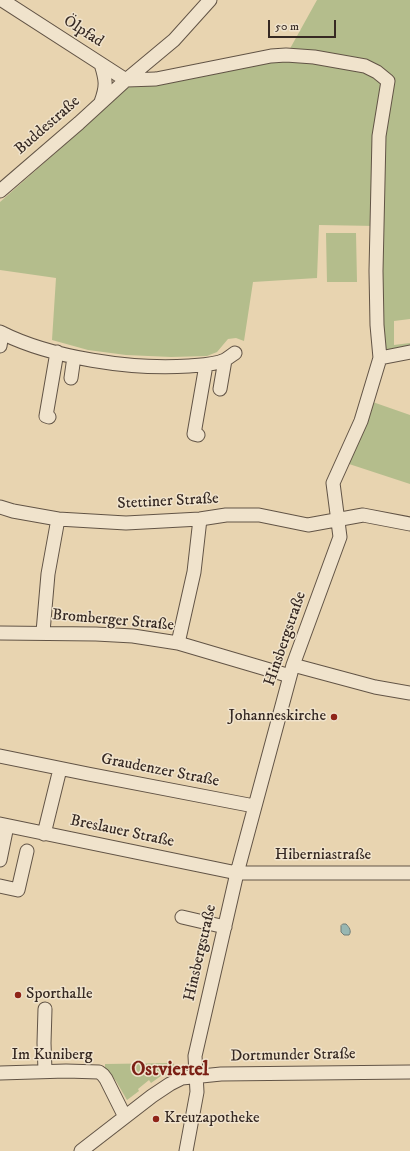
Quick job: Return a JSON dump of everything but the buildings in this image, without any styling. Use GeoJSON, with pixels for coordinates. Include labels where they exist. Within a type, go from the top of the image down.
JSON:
{"type":"FeatureCollection","features":[{"type":"Feature","properties":{"kind":"street","name":"Ölpfad"},"geometry":{"type":"LineString","coordinates":[[2,0],[126,80]]}},
{"type":"Feature","properties":{"kind":"street","name":"Buddestraße"},"geometry":{"type":"LineString","coordinates":[[0,190],[174,40],[210,0]]}},
{"type":"Feature","properties":{"kind":"street"},"geometry":{"type":"LineString","coordinates":[[126,80],[156,79],[271,56],[286,55],[314,57],[365,66],[377,72],[388,81],[379,136],[376,271],[377,325],[380,358],[410,352]]}},
{"type":"Feature","properties":{"kind":"street","name":"Buddestraße"},"geometry":{"type":"LineString","coordinates":[[101,64],[106,82],[105,91],[101,102]]}},
{"type":"Feature","properties":{"kind":"street"},"geometry":{"type":"LineString","coordinates":[[0,346],[1,332],[57,352],[126,365],[171,367],[206,365],[230,356],[220,389]]}},
{"type":"Feature","properties":{"kind":"street"},"geometry":{"type":"LineString","coordinates":[[48,417],[46,416],[57,352]]}},
{"type":"Feature","properties":{"kind":"street"},"geometry":{"type":"LineString","coordinates":[[70,378],[74,356]]}},
{"type":"Feature","properties":{"kind":"street","name":"Hinsbergstraße"},"geometry":{"type":"LineString","coordinates":[[186,1151],[197,1092],[195,1056],[237,873],[291,671],[340,538],[333,483],[361,421],[380,358]]}},
{"type":"Feature","properties":{"kind":"street"},"geometry":{"type":"LineString","coordinates":[[198,435],[194,434],[206,365]]}},
{"type":"Feature","properties":{"kind":"street","name":"Stettiner Straße"},"geometry":{"type":"LineString","coordinates":[[0,507],[13,511],[58,519],[126,523],[200,519],[226,515],[259,515],[308,525],[363,515],[410,524]]}},
{"type":"Feature","properties":{"kind":"street"},"geometry":{"type":"LineString","coordinates":[[43,632],[48,574],[58,519]]}},
{"type":"Feature","properties":{"kind":"street"},"geometry":{"type":"LineString","coordinates":[[178,642],[194,572],[200,519]]}},
{"type":"Feature","properties":{"kind":"street","name":"Bromberger Straße"},"geometry":{"type":"LineString","coordinates":[[0,633],[43,632],[133,636],[178,642],[291,671],[410,693]]}},
{"type":"Feature","properties":{"kind":"street","name":"Graudenzer Straße"},"geometry":{"type":"LineString","coordinates":[[0,756],[254,806]]}},
{"type":"Feature","properties":{"kind":"street"},"geometry":{"type":"LineString","coordinates":[[44,834],[60,769]]}},
{"type":"Feature","properties":{"kind":"street"},"geometry":{"type":"LineString","coordinates":[[0,860],[4,825]]}},
{"type":"Feature","properties":{"kind":"street","name":"Breslauer Straße"},"geometry":{"type":"LineString","coordinates":[[4,825],[237,873]]}},
{"type":"Feature","properties":{"kind":"street"},"geometry":{"type":"LineString","coordinates":[[0,886],[18,890],[27,850]]}},
{"type":"Feature","properties":{"kind":"street","name":"Hiberniastraße"},"geometry":{"type":"LineString","coordinates":[[237,873],[410,872]]}},
{"type":"Feature","properties":{"kind":"street"},"geometry":{"type":"LineString","coordinates":[[182,918],[225,927]]}},
{"type":"Feature","properties":{"kind":"street"},"geometry":{"type":"LineString","coordinates":[[45,1009],[45,1071]]}},
{"type":"Feature","properties":{"kind":"street","name":"Im Kuniberg"},"geometry":{"type":"LineString","coordinates":[[0,1073],[45,1071],[98,1072],[103,1075],[125,1117]]}},
{"type":"Feature","properties":{"kind":"street","name":"Dortmunder Straße"},"geometry":{"type":"LineString","coordinates":[[81,1151],[170,1084],[182,1078],[195,1076],[291,1072],[410,1072]]}},
{"type":"Feature","properties":{"kind":"green space"},"geometry":{"type":"Polygon","coordinates":[[[317,0],[410,0],[410,319],[394,321],[394,345],[410,343],[410,352],[395,355],[382,348],[376,226],[319,225],[317,278],[253,282],[244,341],[236,338],[228,339],[217,352],[207,356],[171,357],[126,355],[88,350],[52,340],[56,278],[0,270],[0,202],[79,132],[126,83],[287,54],[317,0]]]}},
{"type":"Feature","properties":{"kind":"green space"},"geometry":{"type":"Polygon","coordinates":[[[326,233],[356,233],[357,282],[327,282],[326,233]]]}},
{"type":"Feature","properties":{"kind":"green space"},"geometry":{"type":"Polygon","coordinates":[[[367,400],[410,415],[410,484],[343,462],[367,400]]]}},
{"type":"Feature","properties":{"kind":"green space"},"geometry":{"type":"Polygon","coordinates":[[[173,1063],[175,1066],[151,1083],[149,1080],[138,1089],[139,1091],[127,1100],[116,1081],[105,1068],[105,1064],[173,1063]]]}},
{"type":"Feature","properties":{"kind":"water"},"geometry":{"type":"Polygon","coordinates":[[[346,924],[349,928],[349,935],[344,935],[341,932],[341,926],[346,924]]]}},
{"type":"Feature","properties":{"kind":"place","name":"Johanneskirche"},"geometry":{"type":"Point","coordinates":[334,717]}},
{"type":"Feature","properties":{"kind":"place","name":"Sporthalle"},"geometry":{"type":"Point","coordinates":[18,995]}},
{"type":"Feature","properties":{"kind":"place","name":"Kreuzapotheke"},"geometry":{"type":"Point","coordinates":[156,1119]}},
{"type":"Feature","properties":{"kind":"district","name":"Ostviertel"},"geometry":{"type":"Point","coordinates":[170,1071]}}]}
